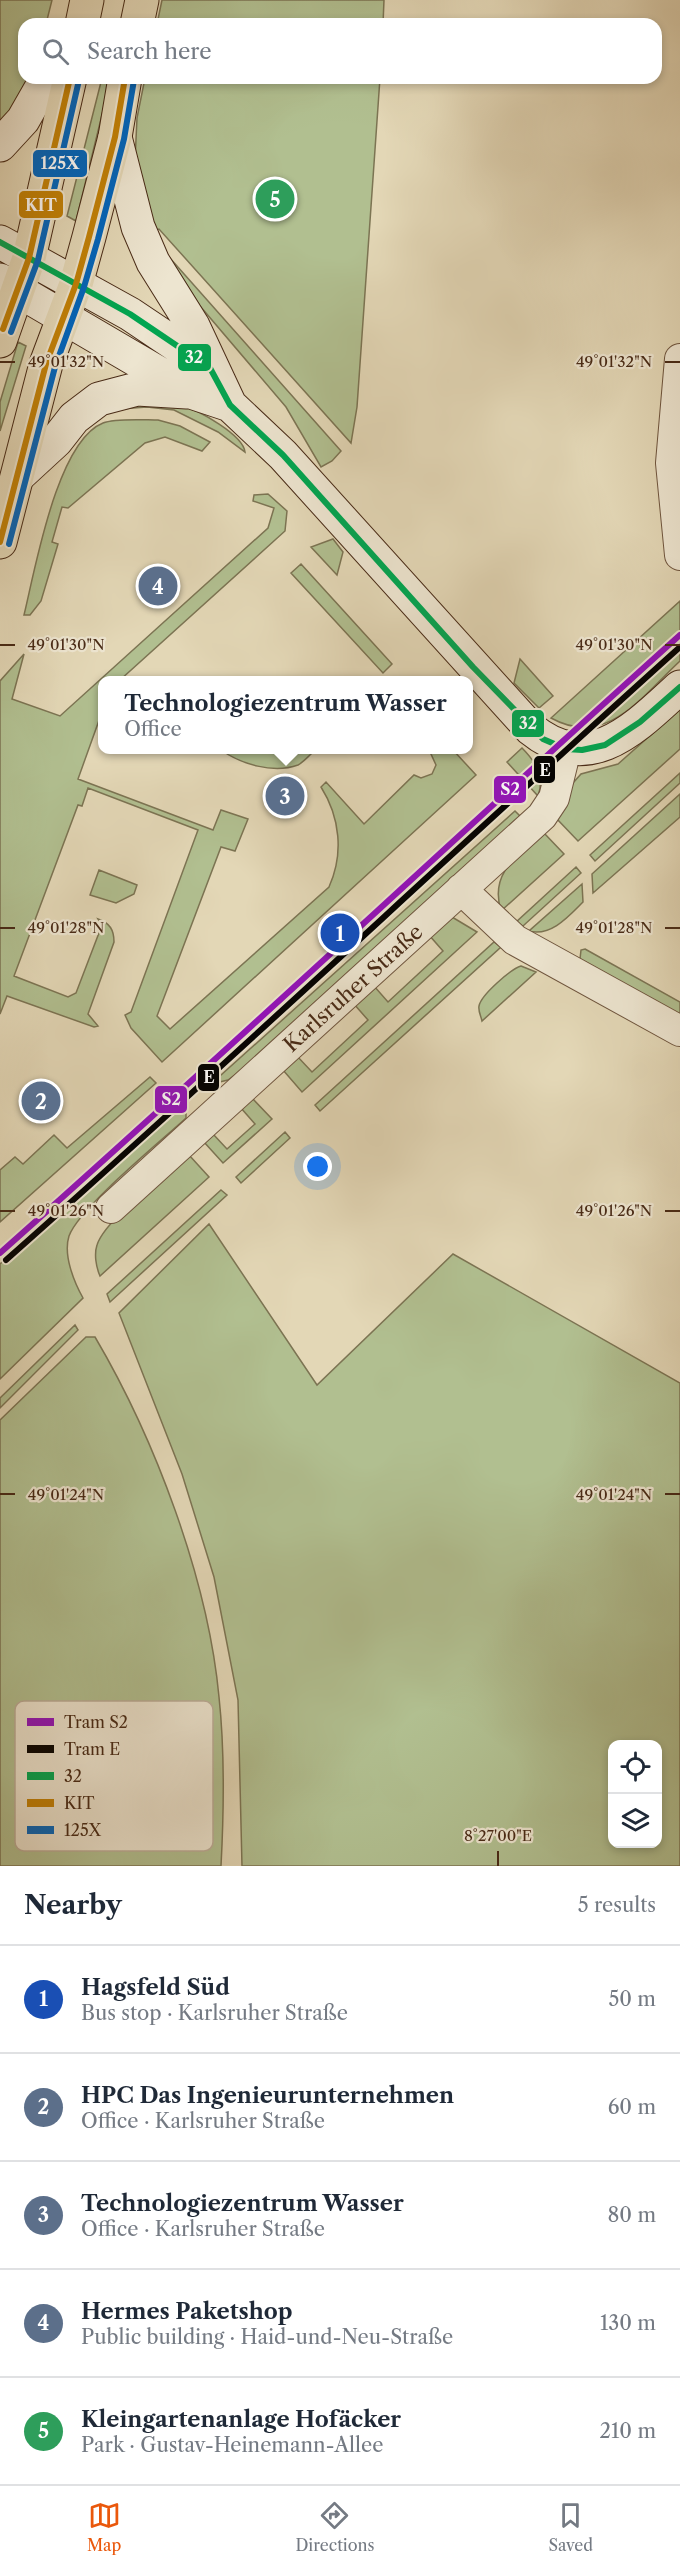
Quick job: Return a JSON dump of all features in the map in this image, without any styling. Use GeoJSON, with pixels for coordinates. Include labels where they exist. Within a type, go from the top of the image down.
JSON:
{"type":"FeatureCollection","features":[{"type":"Feature","properties":{"kind":"main road"},"geometry":{"type":"LineString","coordinates":[[83,18],[87,0]]}},
{"type":"Feature","properties":{"kind":"main road"},"geometry":{"type":"LineString","coordinates":[[138,18],[142,0]]}},
{"type":"Feature","properties":{"kind":"main road"},"geometry":{"type":"LineString","coordinates":[[0,341],[9,285],[29,258],[69,84]]}},
{"type":"Feature","properties":{"kind":"main road"},"geometry":{"type":"LineString","coordinates":[[0,542],[46,364],[76,284],[116,137],[124,84]]}},
{"type":"Feature","properties":{"kind":"street"},"geometry":{"type":"LineString","coordinates":[[0,145],[23,120],[44,84]]}},
{"type":"Feature","properties":{"kind":"street"},"geometry":{"type":"LineString","coordinates":[[116,137],[138,227],[153,262],[193,326],[200,380]]}},
{"type":"Feature","properties":{"kind":"street"},"geometry":{"type":"LineString","coordinates":[[0,242],[166,336],[200,380],[283,455],[519,716],[543,739],[566,750],[582,750],[605,745],[640,722],[680,687]]}},
{"type":"Feature","properties":{"kind":"street"},"geometry":{"type":"LineString","coordinates":[[9,285],[62,318],[105,340],[200,380]]}},
{"type":"Feature","properties":{"kind":"street"},"geometry":{"type":"LineString","coordinates":[[679,537],[672,463],[680,359]]}},
{"type":"Feature","properties":{"kind":"street"},"geometry":{"type":"LineString","coordinates":[[18,476],[56,441],[74,418],[99,399],[137,389],[200,380]]}},
{"type":"Feature","properties":{"kind":"street","name":"Karlsruher Straße"},"geometry":{"type":"LineString","coordinates":[[111,1208],[542,816],[554,798],[566,750]]}},
{"type":"Feature","properties":{"kind":"street"},"geometry":{"type":"LineString","coordinates":[[461,889],[515,940],[680,1031]]}},
{"type":"Feature","properties":{"kind":"green space"},"geometry":{"type":"Polygon","coordinates":[[[0,0],[52,0],[48,18],[18,18],[18,84],[28,84],[0,132],[0,0]]]}},
{"type":"Feature","properties":{"kind":"green space"},"geometry":{"type":"Polygon","coordinates":[[[162,0],[384,0],[383,18],[158,18],[162,0]]]}},
{"type":"Feature","properties":{"kind":"green space"},"geometry":{"type":"Polygon","coordinates":[[[100,84],[110,84],[76,221],[67,216],[100,84]]]}},
{"type":"Feature","properties":{"kind":"green space"},"geometry":{"type":"Polygon","coordinates":[[[144,84],[380,84],[357,407],[351,443],[159,229],[150,232],[135,161],[137,118],[144,84]]]}},
{"type":"Feature","properties":{"kind":"green space"},"geometry":{"type":"Polygon","coordinates":[[[169,257],[341,451],[332,461],[321,467],[286,407],[200,306],[169,257]]]}},
{"type":"Feature","properties":{"kind":"green space"},"geometry":{"type":"Polygon","coordinates":[[[18,342],[26,346],[0,431],[0,402],[18,342]]]}},
{"type":"Feature","properties":{"kind":"green space"},"geometry":{"type":"Polygon","coordinates":[[[125,402],[168,404],[190,408],[229,431],[237,438],[245,452],[218,432],[174,410],[147,407],[121,409],[125,402]]]}},
{"type":"Feature","properties":{"kind":"green space"},"geometry":{"type":"Polygon","coordinates":[[[158,420],[180,426],[210,442],[202,451],[165,437],[145,443],[68,508],[62,507],[52,542],[58,544],[41,601],[30,615],[24,615],[50,509],[73,454],[87,435],[108,421],[158,420]]]}},
{"type":"Feature","properties":{"kind":"green space"},"geometry":{"type":"Polygon","coordinates":[[[268,494],[287,511],[285,531],[124,676],[104,676],[268,528],[274,508],[253,501],[254,495],[268,494]]]}},
{"type":"Feature","properties":{"kind":"green space"},"geometry":{"type":"Polygon","coordinates":[[[333,539],[343,552],[337,575],[311,547],[333,539]]]}},
{"type":"Feature","properties":{"kind":"green space"},"geometry":{"type":"Polygon","coordinates":[[[301,564],[392,664],[383,673],[291,573],[301,564]]]}},
{"type":"Feature","properties":{"kind":"green space"},"geometry":{"type":"Polygon","coordinates":[[[680,601],[680,661],[637,703],[606,723],[589,727],[571,726],[551,718],[680,601]]]}},
{"type":"Feature","properties":{"kind":"green space"},"geometry":{"type":"Polygon","coordinates":[[[24,654],[12,699],[60,716],[98,682],[98,723],[78,779],[213,830],[221,810],[248,819],[235,851],[221,847],[157,1016],[170,1029],[329,887],[337,862],[338,836],[332,811],[321,787],[326,782],[364,824],[414,775],[421,778],[432,774],[436,765],[431,754],[457,754],[476,775],[162,1062],[131,1028],[125,1015],[131,1012],[198,830],[88,788],[82,806],[78,805],[14,976],[68,997],[76,993],[102,925],[98,919],[106,923],[112,931],[114,942],[88,1014],[98,1026],[94,1027],[7,996],[0,1014],[0,681],[24,654]]]}},
{"type":"Feature","properties":{"kind":"green space"},"geometry":{"type":"Polygon","coordinates":[[[520,659],[553,696],[539,708],[514,683],[520,659]]]}},
{"type":"Feature","properties":{"kind":"green space"},"geometry":{"type":"Polygon","coordinates":[[[680,709],[680,749],[578,841],[557,819],[573,783],[581,774],[618,764],[680,709]]]}},
{"type":"Feature","properties":{"kind":"green space"},"geometry":{"type":"Polygon","coordinates":[[[522,748],[540,776],[538,796],[507,762],[522,748]]]}},
{"type":"Feature","properties":{"kind":"green space"},"geometry":{"type":"Polygon","coordinates":[[[227,754],[311,754],[298,765],[288,768],[258,766],[227,754]]]}},
{"type":"Feature","properties":{"kind":"green space"},"geometry":{"type":"Polygon","coordinates":[[[680,773],[680,783],[595,861],[590,855],[680,773]]]}},
{"type":"Feature","properties":{"kind":"green space"},"geometry":{"type":"Polygon","coordinates":[[[680,794],[680,817],[593,893],[592,874],[680,794]]]}},
{"type":"Feature","properties":{"kind":"green space"},"geometry":{"type":"Polygon","coordinates":[[[515,811],[521,817],[255,1060],[228,1080],[211,1084],[515,811]]]}},
{"type":"Feature","properties":{"kind":"green space"},"geometry":{"type":"Polygon","coordinates":[[[544,833],[564,854],[501,911],[498,897],[502,875],[516,858],[544,833]]]}},
{"type":"Feature","properties":{"kind":"green space"},"geometry":{"type":"Polygon","coordinates":[[[576,867],[581,873],[523,926],[515,923],[576,867]]]}},
{"type":"Feature","properties":{"kind":"green space"},"geometry":{"type":"Polygon","coordinates":[[[99,870],[137,885],[134,894],[116,903],[90,895],[99,870]]]}},
{"type":"Feature","properties":{"kind":"green space"},"geometry":{"type":"Polygon","coordinates":[[[582,884],[583,902],[566,919],[545,931],[529,931],[582,884]]]}},
{"type":"Feature","properties":{"kind":"green space"},"geometry":{"type":"Polygon","coordinates":[[[452,917],[477,932],[302,1092],[283,1070],[297,1056],[312,1072],[368,1020],[354,1004],[374,986],[388,1002],[443,951],[429,935],[452,917]]]}},
{"type":"Feature","properties":{"kind":"green space"},"geometry":{"type":"Polygon","coordinates":[[[494,942],[501,947],[320,1111],[315,1105],[494,942]]]}},
{"type":"Feature","properties":{"kind":"green space"},"geometry":{"type":"Polygon","coordinates":[[[585,949],[680,1002],[680,1015],[580,959],[581,950],[585,949]]]}},
{"type":"Feature","properties":{"kind":"green space"},"geometry":{"type":"Polygon","coordinates":[[[521,966],[536,972],[482,1021],[479,1012],[481,1001],[504,977],[521,966]]]}},
{"type":"Feature","properties":{"kind":"green space"},"geometry":{"type":"Polygon","coordinates":[[[150,1077],[156,1083],[0,1222],[0,1170],[15,1157],[23,1164],[54,1135],[67,1148],[150,1077]]]}},
{"type":"Feature","properties":{"kind":"green space"},"geometry":{"type":"Polygon","coordinates":[[[252,1098],[272,1119],[223,1163],[204,1142],[213,1134],[227,1149],[255,1124],[241,1108],[252,1098]]]}},
{"type":"Feature","properties":{"kind":"green space"},"geometry":{"type":"Polygon","coordinates":[[[177,1106],[186,1113],[186,1118],[140,1158],[88,1209],[69,1236],[68,1260],[83,1298],[0,1379],[0,1264],[119,1155],[177,1106]]]}},
{"type":"Feature","properties":{"kind":"green space"},"geometry":{"type":"Polygon","coordinates":[[[285,1132],[290,1138],[241,1183],[236,1177],[285,1132]]]}},
{"type":"Feature","properties":{"kind":"green space"},"geometry":{"type":"Polygon","coordinates":[[[189,1155],[209,1177],[100,1276],[96,1252],[102,1234],[124,1210],[189,1155]]]}},
{"type":"Feature","properties":{"kind":"green space"},"geometry":{"type":"Polygon","coordinates":[[[221,1190],[227,1195],[110,1302],[107,1294],[221,1190]]]}},
{"type":"Feature","properties":{"kind":"green space"},"geometry":{"type":"Polygon","coordinates":[[[209,1224],[317,1385],[453,1254],[680,1383],[680,1866],[242,1866],[238,1700],[214,1577],[182,1474],[119,1313],[209,1224]]]}},
{"type":"Feature","properties":{"kind":"green space"},"geometry":{"type":"Polygon","coordinates":[[[75,1325],[78,1330],[0,1408],[0,1398],[75,1325]]]}},
{"type":"Feature","properties":{"kind":"green space"},"geometry":{"type":"Polygon","coordinates":[[[86,1337],[95,1337],[117,1377],[158,1465],[191,1558],[203,1605],[213,1652],[221,1718],[223,1824],[221,1866],[0,1866],[0,1420],[86,1337]]]}},
{"type":"Feature","properties":{"kind":"tram line","name":"S2"},"geometry":{"type":"LineString","coordinates":[[0,1253],[680,635]]}},
{"type":"Feature","properties":{"kind":"tram line","name":"E"},"geometry":{"type":"LineString","coordinates":[[6,1260],[680,647]]}},
{"type":"Feature","properties":{"kind":"transit line","name":"KIT"},"geometry":{"type":"LineString","coordinates":[[3,329],[29,258],[69,84]]}},
{"type":"Feature","properties":{"kind":"transit line","name":"125X"},"geometry":{"type":"LineString","coordinates":[[11,332],[38,260],[78,84]]}},
{"type":"Feature","properties":{"kind":"transit line","name":"KIT"},"geometry":{"type":"LineString","coordinates":[[0,542],[46,364],[76,284],[89,237],[115,137],[124,84]]}},
{"type":"Feature","properties":{"kind":"transit line","name":"125X"},"geometry":{"type":"LineString","coordinates":[[9,544],[55,367],[84,287],[98,239],[124,139],[133,84]]}},
{"type":"Feature","properties":{"kind":"transit line","name":"32"},"geometry":{"type":"LineString","coordinates":[[0,242],[130,314],[210,368],[230,405],[283,455],[473,667],[543,739],[566,749],[582,750],[605,745],[640,722],[680,687]]}},
{"type":"Feature","properties":{"kind":"place","name":"Kleingartenanlage Hofäcker"},"geometry":{"type":"Point","coordinates":[275,199]}},
{"type":"Feature","properties":{"kind":"place","name":"Hermes Paketshop"},"geometry":{"type":"Point","coordinates":[158,586]}},
{"type":"Feature","properties":{"kind":"place","name":"Technologiezentrum Wasser"},"geometry":{"type":"Point","coordinates":[285,796]}},
{"type":"Feature","properties":{"kind":"place","name":"Hagsfeld Süd"},"geometry":{"type":"Point","coordinates":[340,933]}},
{"type":"Feature","properties":{"kind":"place","name":"HPC Das Ingenieurunternehmen"},"geometry":{"type":"Point","coordinates":[41,1101]}}]}
